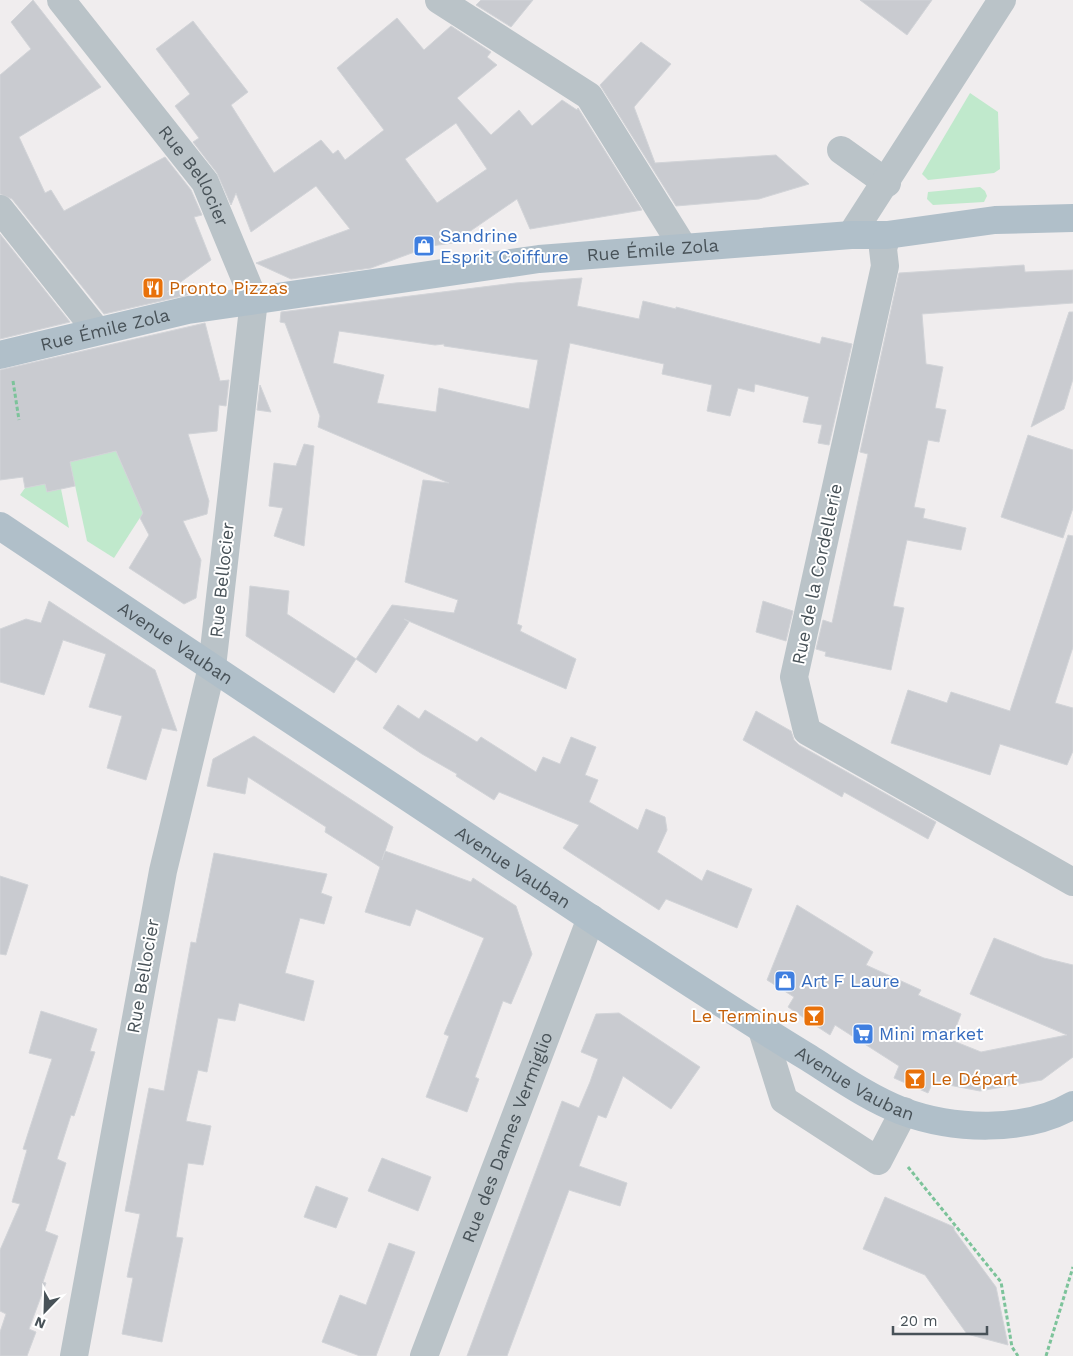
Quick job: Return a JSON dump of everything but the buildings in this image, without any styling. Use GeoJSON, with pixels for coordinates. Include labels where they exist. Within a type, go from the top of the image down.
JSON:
{"type":"FeatureCollection","features":[{"type":"Feature","properties":{"kind":"main road","name":"Rue Émile Zola"},"geometry":{"type":"LineString","coordinates":[[4,354],[188,310],[562,256],[851,235],[886,235],[994,220],[1073,218]]}},
{"type":"Feature","properties":{"kind":"main road","name":"Avenue Vauban"},"geometry":{"type":"LineString","coordinates":[[0,526],[762,1030],[876,1099],[904,1112],[938,1120],[996,1127],[1064,1110]]}},
{"type":"Feature","properties":{"kind":"street","name":"Rue Bellocier"},"geometry":{"type":"LineString","coordinates":[[61,0],[205,182],[254,300],[212,667],[163,871],[74,1356]]}},
{"type":"Feature","properties":{"kind":"street"},"geometry":{"type":"LineString","coordinates":[[439,0],[589,96],[683,247]]}},
{"type":"Feature","properties":{"kind":"street"},"geometry":{"type":"LineString","coordinates":[[851,235],[1002,0]]}},
{"type":"Feature","properties":{"kind":"street"},"geometry":{"type":"LineString","coordinates":[[841,150],[886,183]]}},
{"type":"Feature","properties":{"kind":"street"},"geometry":{"type":"LineString","coordinates":[[0,209],[97,331]]}},
{"type":"Feature","properties":{"kind":"street","name":"Rue de la Cordellerie"},"geometry":{"type":"LineString","coordinates":[[886,235],[883,249],[884,266],[794,677],[807,731],[1073,882]]}},
{"type":"Feature","properties":{"kind":"street","name":"Rue des Dames Vermiglio"},"geometry":{"type":"LineString","coordinates":[[424,1356],[591,918]]}},
{"type":"Feature","properties":{"kind":"street"},"geometry":{"type":"LineString","coordinates":[[762,1030],[784,1100],[878,1161],[904,1112]]}},
{"type":"Feature","properties":{"kind":"path"},"geometry":{"type":"LineString","coordinates":[[4,354],[19,420]]}},
{"type":"Feature","properties":{"kind":"path"},"geometry":{"type":"LineString","coordinates":[[907,1166],[1001,1282],[1012,1346],[1018,1356]]}},
{"type":"Feature","properties":{"kind":"path"},"geometry":{"type":"LineString","coordinates":[[1046,1356],[1073,1267]]}},
{"type":"Feature","properties":{"kind":"green space"},"geometry":{"type":"Polygon","coordinates":[[[970,93],[998,112],[1000,169],[994,173],[928,180],[922,174],[970,93]]]}},
{"type":"Feature","properties":{"kind":"green space"},"geometry":{"type":"Polygon","coordinates":[[[980,187],[987,196],[984,202],[933,205],[927,199],[928,192],[980,187]]]}},
{"type":"Feature","properties":{"kind":"green space"},"geometry":{"type":"Polygon","coordinates":[[[116,451],[143,513],[114,558],[87,541],[70,462],[116,451]]]}},
{"type":"Feature","properties":{"kind":"green space"},"geometry":{"type":"Polygon","coordinates":[[[45,484],[47,492],[61,489],[69,528],[20,495],[25,488],[45,484]]]}},
{"type":"Feature","properties":{"kind":"place","name":"Sandrine Esprit Coiffure"},"geometry":{"type":"Point","coordinates":[424,246]}},
{"type":"Feature","properties":{"kind":"place","name":"Pronto Pizzas"},"geometry":{"type":"Point","coordinates":[153,288]}},
{"type":"Feature","properties":{"kind":"place","name":"Art F Laure"},"geometry":{"type":"Point","coordinates":[785,981]}},
{"type":"Feature","properties":{"kind":"place","name":"Le Terminus"},"geometry":{"type":"Point","coordinates":[814,1016]}},
{"type":"Feature","properties":{"kind":"place","name":"Mini market"},"geometry":{"type":"Point","coordinates":[863,1034]}},
{"type":"Feature","properties":{"kind":"place","name":"Le Départ"},"geometry":{"type":"Point","coordinates":[915,1079]}}]}
